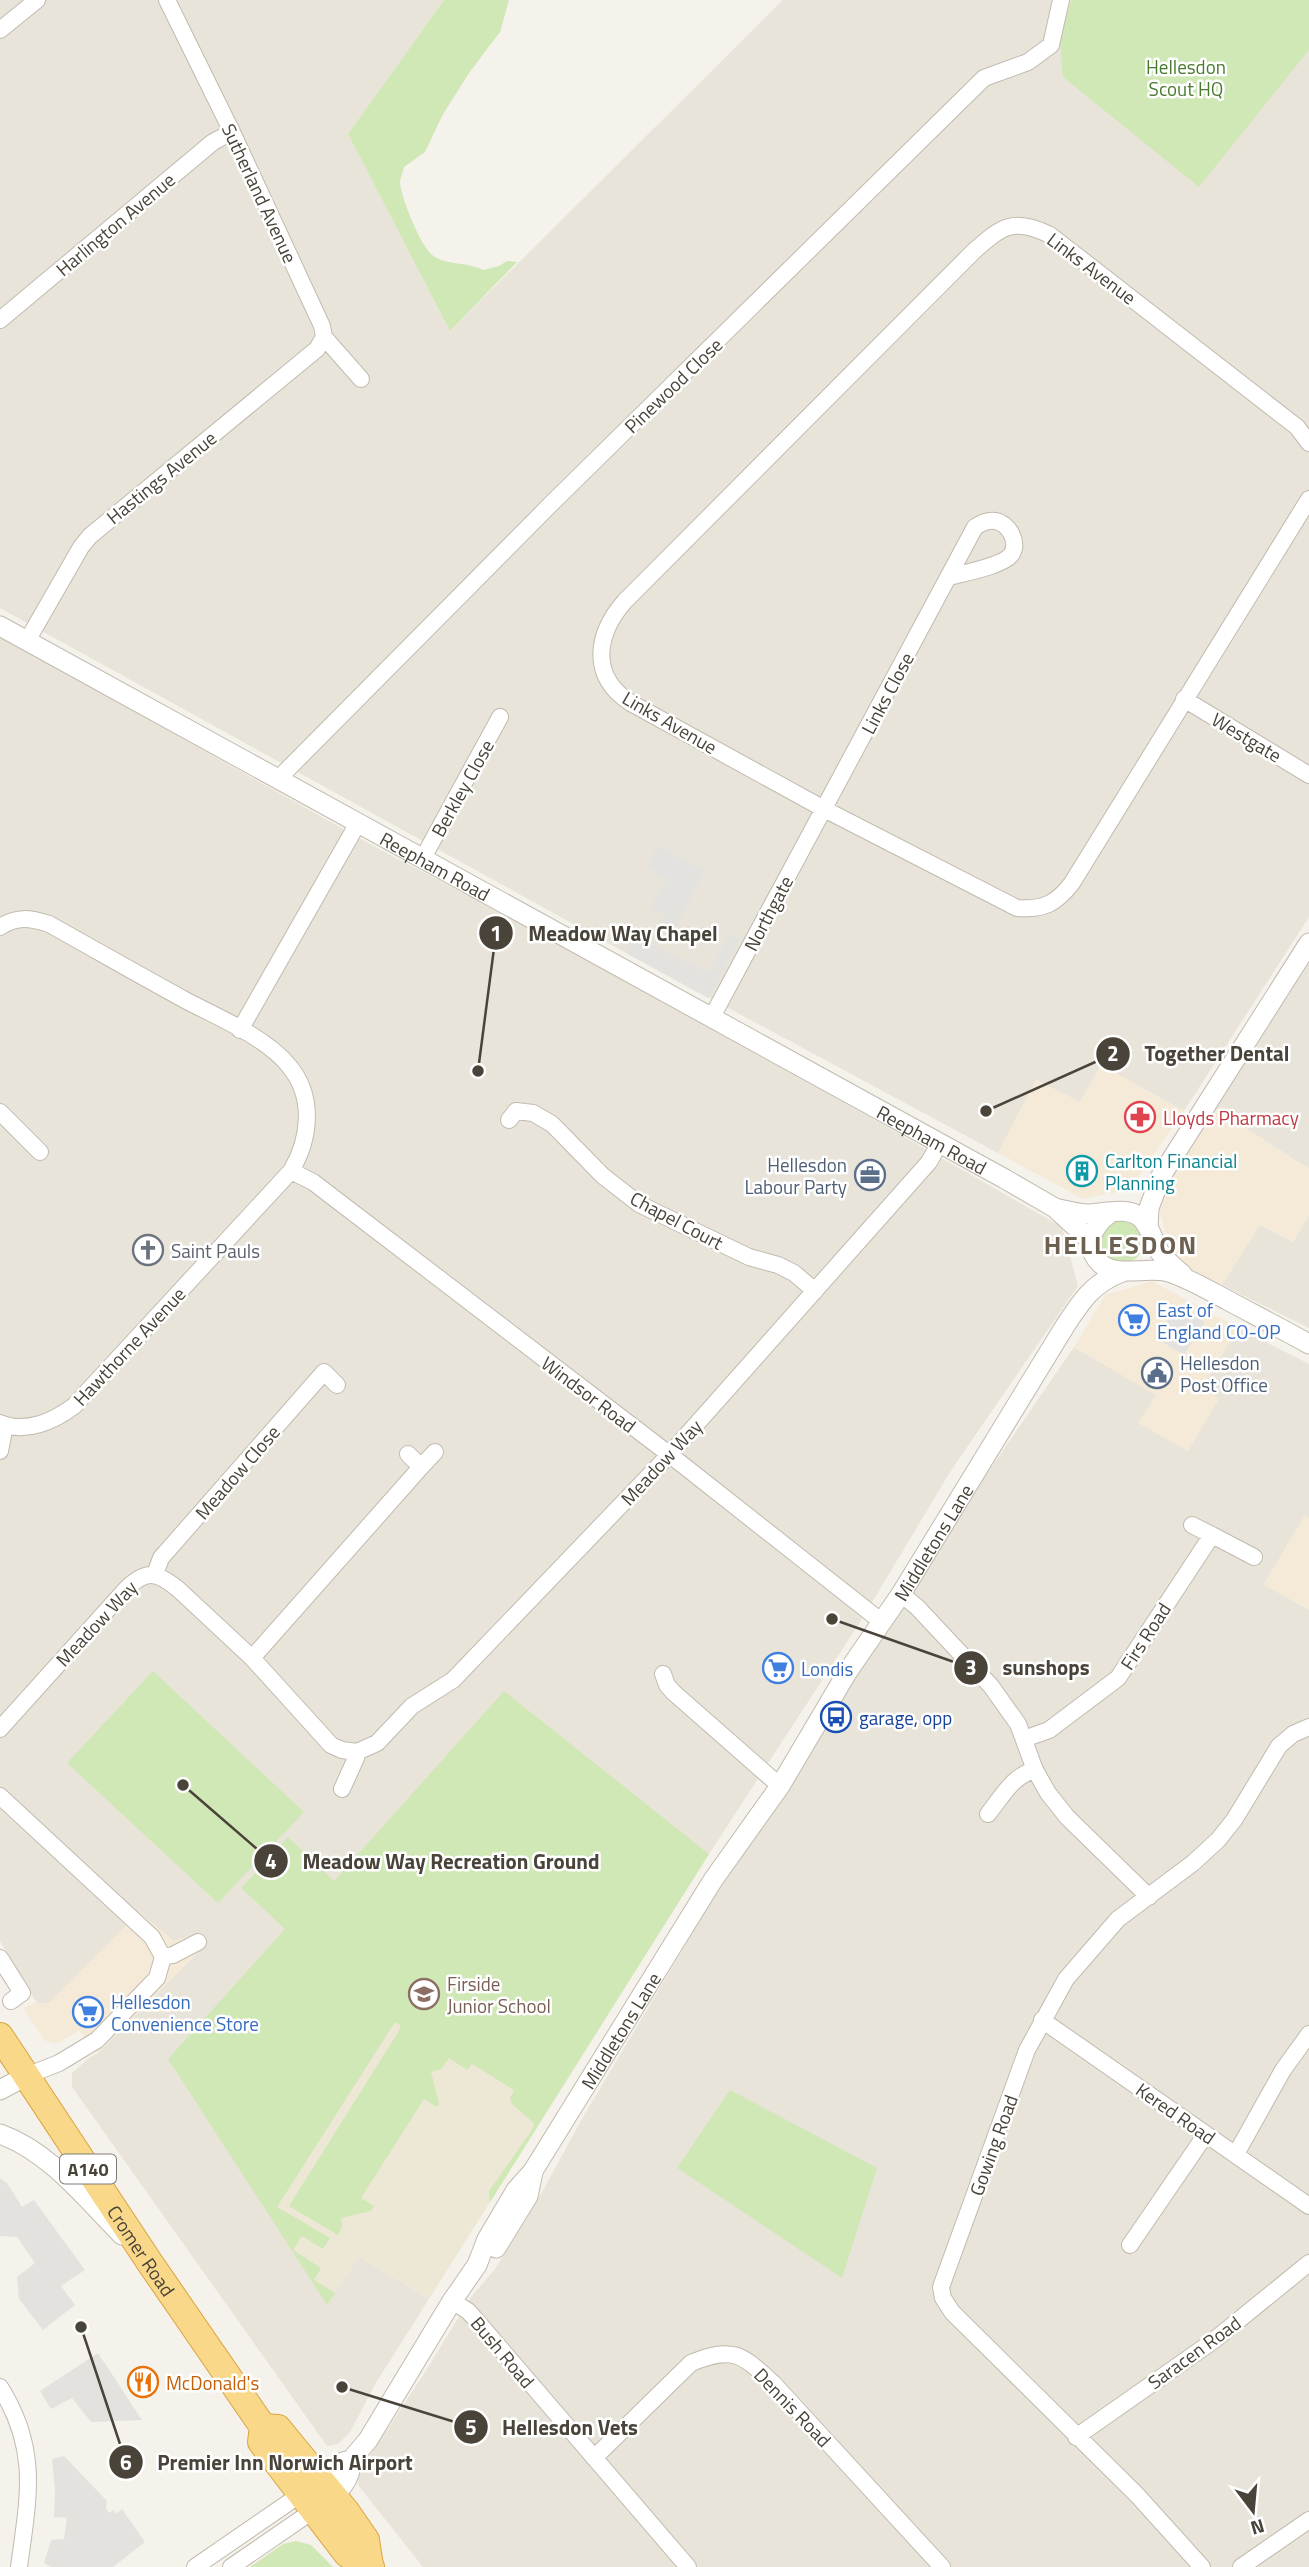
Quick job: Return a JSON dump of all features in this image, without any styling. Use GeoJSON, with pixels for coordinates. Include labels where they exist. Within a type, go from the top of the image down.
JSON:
{"type":"FeatureCollection","features":[{"type":"Feature","properties":{"kind":"highway","name":"Cromer Road"},"geometry":{"type":"LineString","coordinates":[[0,2036],[150,2263],[263,2427],[261,2442],[317,2495]]}},
{"type":"Feature","properties":{"kind":"highway","name":"A140"},"geometry":{"type":"LineString","coordinates":[[317,2495],[366,2540],[370,2567]]}},
{"type":"Feature","properties":{"kind":"street"},"geometry":{"type":"LineString","coordinates":[[0,30],[37,0]]}},
{"type":"Feature","properties":{"kind":"street","name":"Sutherland Avenue"},"geometry":{"type":"LineString","coordinates":[[167,0],[232,132],[322,327],[324,337],[361,379]]}},
{"type":"Feature","properties":{"kind":"street","name":"Pinewood Close"},"geometry":{"type":"LineString","coordinates":[[278,779],[553,502],[975,87],[985,78],[1011,70],[1038,57],[1051,45],[1061,0]]}},
{"type":"Feature","properties":{"kind":"street","name":"Harlington Avenue"},"geometry":{"type":"LineString","coordinates":[[0,320],[214,142],[232,132]]}},
{"type":"Feature","properties":{"kind":"street","name":"Links Avenue"},"geometry":{"type":"LineString","coordinates":[[1309,443],[1297,427],[1050,235],[1026,224],[1014,225],[996,232],[625,601],[611,617],[604,631],[601,663],[607,677],[622,697],[824,809],[1017,908],[1032,909],[1061,898],[1072,883],[1309,499]]}},
{"type":"Feature","properties":{"kind":"street","name":"Hastings Avenue"},"geometry":{"type":"LineString","coordinates":[[27,641],[90,536],[317,349],[324,337]]}},
{"type":"Feature","properties":{"kind":"street","name":"Links Close"},"geometry":{"type":"LineString","coordinates":[[824,809],[949,577]]}},
{"type":"Feature","properties":{"kind":"street","name":"Reepham Road"},"geometry":{"type":"LineString","coordinates":[[0,626],[1055,1208],[1084,1214],[1131,1212],[1140,1217],[1164,1258],[1188,1279]]}},
{"type":"Feature","properties":{"kind":"street","name":"Westgate"},"geometry":{"type":"LineString","coordinates":[[1184,699],[1309,775]]}},
{"type":"Feature","properties":{"kind":"street","name":"Berkley Close"},"geometry":{"type":"LineString","coordinates":[[423,859],[500,717]]}},
{"type":"Feature","properties":{"kind":"street","name":"Northgate"},"geometry":{"type":"LineString","coordinates":[[712,1017],[824,809]]}},
{"type":"Feature","properties":{"kind":"street"},"geometry":{"type":"LineString","coordinates":[[240,1030],[358,823]]}},
{"type":"Feature","properties":{"kind":"street","name":"Hawthorne Avenue"},"geometry":{"type":"LineString","coordinates":[[0,927],[10,920],[23,918],[49,923],[272,1049],[290,1066],[302,1088],[307,1112],[301,1154],[291,1171],[74,1406],[57,1419],[38,1424],[3,1424]]}},
{"type":"Feature","properties":{"kind":"street"},"geometry":{"type":"LineString","coordinates":[[1128,1270],[1143,1262],[1149,1255],[1149,1208],[1161,1176],[1309,943]]}},
{"type":"Feature","properties":{"kind":"street","name":"Chapel Court"},"geometry":{"type":"LineString","coordinates":[[510,1111],[533,1113],[552,1124],[603,1176],[639,1204],[749,1257],[778,1265],[815,1291]]}},
{"type":"Feature","properties":{"kind":"street"},"geometry":{"type":"LineString","coordinates":[[0,1112],[40,1152]]}},
{"type":"Feature","properties":{"kind":"street","name":"Meadow Way"},"geometry":{"type":"LineString","coordinates":[[0,1729],[126,1589],[139,1577],[155,1574],[178,1588],[252,1658],[331,1745],[357,1752],[377,1743],[412,1706],[453,1680],[669,1455],[929,1162],[939,1144]]}},
{"type":"Feature","properties":{"kind":"street","name":"Windsor Road"},"geometry":{"type":"LineString","coordinates":[[291,1171],[313,1182],[882,1622]]}},
{"type":"Feature","properties":{"kind":"street"},"geometry":{"type":"LineString","coordinates":[[1092,1247],[1093,1230],[1098,1221],[1161,1176]]}},
{"type":"Feature","properties":{"kind":"street","name":"Reepham Road"},"geometry":{"type":"LineString","coordinates":[[1055,1208],[1092,1247],[1100,1263],[1111,1270],[1157,1269],[1188,1279],[1309,1344]]}},
{"type":"Feature","properties":{"kind":"street","name":"Middletons Lane"},"geometry":{"type":"LineString","coordinates":[[317,2495],[346,2481],[352,2469],[351,2460],[377,2427],[477,2264],[486,2239],[516,2190],[533,2171],[713,1880],[780,1786],[848,1671],[901,1594],[1083,1299],[1090,1277],[1092,1247]]}},
{"type":"Feature","properties":{"kind":"street","name":"Middletons Lane"},"geometry":{"type":"LineString","coordinates":[[1083,1299],[1105,1278],[1128,1270]]}},
{"type":"Feature","properties":{"kind":"street","name":"Meadow Close"},"geometry":{"type":"LineString","coordinates":[[155,1574],[161,1558],[335,1359]]}},
{"type":"Feature","properties":{"kind":"street"},"geometry":{"type":"LineString","coordinates":[[324,1372],[337,1385]]}},
{"type":"Feature","properties":{"kind":"street"},"geometry":{"type":"LineString","coordinates":[[0,1451],[3,1424]]}},
{"type":"Feature","properties":{"kind":"street"},"geometry":{"type":"LineString","coordinates":[[252,1658],[435,1452]]}},
{"type":"Feature","properties":{"kind":"street"},"geometry":{"type":"LineString","coordinates":[[408,1454],[421,1467]]}},
{"type":"Feature","properties":{"kind":"street"},"geometry":{"type":"LineString","coordinates":[[1192,1525],[1254,1558]]}},
{"type":"Feature","properties":{"kind":"street","name":"Firs Road"},"geometry":{"type":"LineString","coordinates":[[1024,1739],[1049,1730],[1118,1678],[1212,1535]]}},
{"type":"Feature","properties":{"kind":"street"},"geometry":{"type":"LineString","coordinates":[[901,1594],[917,1607],[991,1686],[1018,1724],[1035,1770],[1048,1793],[1067,1817],[1149,1897]]}},
{"type":"Feature","properties":{"kind":"street"},"geometry":{"type":"LineString","coordinates":[[663,1674],[673,1692],[780,1786]]}},
{"type":"Feature","properties":{"kind":"street","name":"Gowing Road"},"geometry":{"type":"LineString","coordinates":[[1202,2567],[1137,2495],[952,2312],[943,2298],[941,2287],[1027,2050],[1066,1979],[1118,1919],[1193,1863],[1217,1840],[1234,1820],[1279,1746],[1293,1734],[1309,1727]]}},
{"type":"Feature","properties":{"kind":"street"},"geometry":{"type":"LineString","coordinates":[[342,1789],[357,1752]]}},
{"type":"Feature","properties":{"kind":"street"},"geometry":{"type":"LineString","coordinates":[[988,1814],[1024,1772],[1035,1770]]}},
{"type":"Feature","properties":{"kind":"street"},"geometry":{"type":"LineString","coordinates":[[0,1796],[152,1937],[163,1957],[157,1978],[97,2040],[59,2063],[0,2090]]}},
{"type":"Feature","properties":{"kind":"street"},"geometry":{"type":"LineString","coordinates":[[163,1957],[173,1955],[198,1942]]}},
{"type":"Feature","properties":{"kind":"street"},"geometry":{"type":"LineString","coordinates":[[0,1958],[22,1993],[11,2001]]}},
{"type":"Feature","properties":{"kind":"street","name":"Kered Road"},"geometry":{"type":"LineString","coordinates":[[1042,2020],[1309,2206]]}},
{"type":"Feature","properties":{"kind":"street"},"geometry":{"type":"LineString","coordinates":[[1236,2154],[1283,2070],[1309,2034]]}},
{"type":"Feature","properties":{"kind":"street"},"geometry":{"type":"LineString","coordinates":[[0,2134],[18,2140],[51,2164],[150,2263]]}},
{"type":"Feature","properties":{"kind":"street"},"geometry":{"type":"LineString","coordinates":[[1130,2245],[1206,2134]]}},
{"type":"Feature","properties":{"kind":"street","name":"Saracen Road"},"geometry":{"type":"LineString","coordinates":[[1076,2437],[1213,2341],[1309,2263]]}},
{"type":"Feature","properties":{"kind":"street","name":"Bush Road"},"geometry":{"type":"LineString","coordinates":[[452,2301],[468,2311],[688,2567]]}},
{"type":"Feature","properties":{"kind":"street","name":"Dennis Road"},"geometry":{"type":"LineString","coordinates":[[594,2458],[691,2363],[712,2355],[732,2353],[750,2362],[773,2383],[943,2567]]}},
{"type":"Feature","properties":{"kind":"street"},"geometry":{"type":"LineString","coordinates":[[0,2388],[10,2404],[24,2440],[30,2477],[19,2567]]}},
{"type":"Feature","properties":{"kind":"street"},"geometry":{"type":"LineString","coordinates":[[195,2567],[317,2495]]}},
{"type":"Feature","properties":{"kind":"street"},"geometry":{"type":"LineString","coordinates":[[231,2567],[317,2495]]}},
{"type":"Feature","properties":{"kind":"street"},"geometry":{"type":"LineString","coordinates":[[1241,2567],[1309,2520]]}},
{"type":"Feature","properties":{"kind":"shaded area"},"geometry":{"type":"Polygon","coordinates":[[[0,0],[444,0],[348,134],[450,331],[783,0],[1071,0],[1060,40],[1292,69],[1309,50],[1309,917],[1184,1111],[1102,1066],[1080,1102],[1036,1080],[998,1153],[626,953],[0,608],[0,0]]]}},
{"type":"Feature","properties":{"kind":"shaded area"},"geometry":{"type":"Polygon","coordinates":[[[0,636],[377,848],[633,982],[1062,1227],[1078,1286],[950,1472],[862,1619],[709,1854],[504,1692],[334,1881],[241,1887],[285,1929],[358,2256],[429,2299],[377,2381],[350,2432],[338,2444],[327,2446],[72,2087],[72,2073],[98,2053],[203,1947],[191,1936],[174,1941],[49,2003],[40,2004],[36,2002],[0,1941],[0,636]]]}},
{"type":"Feature","properties":{"kind":"shaded area"},"geometry":{"type":"Polygon","coordinates":[[[658,845],[705,871],[674,931],[661,924],[664,916],[650,908],[666,879],[646,867],[658,845]]]}},
{"type":"Feature","properties":{"kind":"shaded area"},"geometry":{"type":"Polygon","coordinates":[[[729,933],[740,939],[708,998],[626,953],[635,937],[709,972],[729,933]]]}},
{"type":"Feature","properties":{"kind":"shaded area"},"geometry":{"type":"Polygon","coordinates":[[[1309,957],[1309,1169],[1213,1107],[1309,957]]]}},
{"type":"Feature","properties":{"kind":"shaded area"},"geometry":{"type":"Polygon","coordinates":[[[1101,1065],[1184,1111],[1130,1189],[1083,1199],[998,1153],[1036,1080],[1080,1102],[1101,1065]]]}},
{"type":"Feature","properties":{"kind":"shaded area"},"geometry":{"type":"Polygon","coordinates":[[[1213,1107],[1309,1169],[1309,1215],[1293,1242],[1260,1225],[1222,1285],[1194,1271],[1171,1252],[1157,1202],[1176,1164],[1213,1107]]]}},
{"type":"Feature","properties":{"kind":"shaded area"},"geometry":{"type":"Polygon","coordinates":[[[1309,1215],[1309,1328],[1222,1285],[1260,1224],[1293,1242],[1309,1215]]]}},
{"type":"Feature","properties":{"kind":"shaded area"},"geometry":{"type":"Polygon","coordinates":[[[1152,1281],[1238,1328],[1202,1388],[1219,1399],[1188,1451],[1138,1423],[1156,1395],[1074,1347],[1105,1295],[1152,1281]]]}},
{"type":"Feature","properties":{"kind":"shaded area"},"geometry":{"type":"Polygon","coordinates":[[[1177,1305],[1205,1322],[1184,1355],[1156,1338],[1177,1305]]]}},
{"type":"Feature","properties":{"kind":"shaded area"},"geometry":{"type":"Polygon","coordinates":[[[1238,1328],[1309,1364],[1309,1518],[1305,1516],[1264,1584],[1309,1610],[1309,2567],[423,2567],[358,2485],[358,2474],[471,2297],[495,2269],[536,2203],[583,2117],[733,1865],[870,1644],[1074,1347],[1157,1395],[1202,1388],[1238,1328]]]}},
{"type":"Feature","properties":{"kind":"shaded area"},"geometry":{"type":"Polygon","coordinates":[[[1305,1515],[1309,1518],[1309,1610],[1264,1585],[1305,1515]]]}},
{"type":"Feature","properties":{"kind":"shaded area","name":"Firside Junior School"},"geometry":{"type":"Polygon","coordinates":[[[504,1691],[709,1854],[429,2299],[359,2257],[327,2305],[168,2059],[285,1929],[241,1888],[262,1864],[288,1837],[334,1881],[504,1691]]]}},
{"type":"Feature","properties":{"kind":"shaded area"},"geometry":{"type":"Polygon","coordinates":[[[139,1912],[174,1941],[191,1936],[203,1947],[98,2053],[79,2031],[55,2044],[44,2040],[23,2008],[36,2002],[49,2003],[139,1912]]]}},
{"type":"Feature","properties":{"kind":"shaded area"},"geometry":{"type":"Polygon","coordinates":[[[0,2178],[7,2183],[22,2207],[34,2200],[85,2270],[61,2286],[75,2305],[43,2330],[19,2299],[17,2277],[35,2263],[17,2237],[0,2236],[0,2178]]]}},
{"type":"Feature","properties":{"kind":"shaded area"},"geometry":{"type":"Polygon","coordinates":[[[98,2353],[142,2420],[91,2422],[72,2398],[51,2409],[40,2391],[98,2353]]]}},
{"type":"Feature","properties":{"kind":"shaded area"},"geometry":{"type":"Polygon","coordinates":[[[64,2456],[107,2501],[106,2508],[109,2513],[114,2510],[116,2514],[122,2509],[145,2542],[113,2567],[51,2567],[44,2563],[51,2540],[64,2539],[67,2518],[54,2517],[52,2459],[64,2456]]]}},
{"type":"Feature","properties":{"kind":"green space"},"geometry":{"type":"Polygon","coordinates":[[[444,0],[509,0],[500,32],[469,73],[442,116],[425,152],[404,167],[400,181],[401,190],[422,241],[436,258],[483,270],[507,261],[517,262],[450,331],[348,134],[444,0]]]}},
{"type":"Feature","properties":{"kind":"green space","name":"Hellesdon Scout HQ"},"geometry":{"type":"Polygon","coordinates":[[[1071,0],[1309,0],[1309,50],[1199,187],[1063,77],[1060,40],[1071,0]]]}},
{"type":"Feature","properties":{"kind":"green space"},"geometry":{"type":"Polygon","coordinates":[[[1121,1220],[1137,1226],[1144,1243],[1136,1258],[1120,1265],[1099,1251],[1099,1234],[1112,1221],[1121,1220]]]}},
{"type":"Feature","properties":{"kind":"green space"},"geometry":{"type":"Polygon","coordinates":[[[153,1671],[304,1812],[218,1903],[67,1763],[153,1671]]]}},
{"type":"Feature","properties":{"kind":"green space","name":"Firside Junior School"},"geometry":{"type":"Polygon","coordinates":[[[504,1691],[709,1854],[490,2202],[489,2191],[532,2130],[534,2123],[512,2104],[510,2098],[514,2090],[472,2064],[467,2070],[449,2058],[441,2069],[431,2072],[439,2104],[437,2107],[424,2099],[361,2198],[374,2206],[371,2211],[341,2218],[342,2227],[338,2235],[289,2206],[397,2034],[401,2026],[395,2022],[277,2207],[330,2238],[323,2249],[302,2236],[293,2250],[321,2268],[314,2280],[335,2293],[327,2305],[168,2059],[285,1929],[241,1888],[288,1837],[334,1881],[504,1691]]]}},
{"type":"Feature","properties":{"kind":"green space"},"geometry":{"type":"Polygon","coordinates":[[[730,2090],[877,2168],[842,2278],[677,2168],[730,2090]]]}},
{"type":"Feature","properties":{"kind":"green space"},"geometry":{"type":"Polygon","coordinates":[[[296,2541],[311,2545],[333,2567],[250,2567],[283,2544],[296,2541]]]}},
{"type":"Feature","properties":{"kind":"place","name":"Meadow Way Chapel"},"geometry":{"type":"Point","coordinates":[478,1071]}},
{"type":"Feature","properties":{"kind":"place","name":"Together Dental"},"geometry":{"type":"Point","coordinates":[986,1111]}},
{"type":"Feature","properties":{"kind":"place","name":"Lloyds Pharmacy"},"geometry":{"type":"Point","coordinates":[1140,1117]}},
{"type":"Feature","properties":{"kind":"place","name":"Carlton Financial Planning"},"geometry":{"type":"Point","coordinates":[1082,1171]}},
{"type":"Feature","properties":{"kind":"place","name":"Hellesdon Labour Party"},"geometry":{"type":"Point","coordinates":[870,1175]}},
{"type":"Feature","properties":{"kind":"place","name":"Saint Pauls"},"geometry":{"type":"Point","coordinates":[148,1250]}},
{"type":"Feature","properties":{"kind":"place","name":"East of England CO-OP"},"geometry":{"type":"Point","coordinates":[1134,1320]}},
{"type":"Feature","properties":{"kind":"place","name":"Hellesdon Post Office"},"geometry":{"type":"Point","coordinates":[1157,1373]}},
{"type":"Feature","properties":{"kind":"place","name":"sunshops"},"geometry":{"type":"Point","coordinates":[832,1619]}},
{"type":"Feature","properties":{"kind":"place","name":"Londis"},"geometry":{"type":"Point","coordinates":[778,1668]}},
{"type":"Feature","properties":{"kind":"place","name":"garage, opp"},"geometry":{"type":"Point","coordinates":[836,1717]}},
{"type":"Feature","properties":{"kind":"place","name":"Meadow Way Recreation Ground"},"geometry":{"type":"Point","coordinates":[183,1785]}},
{"type":"Feature","properties":{"kind":"place","name":"Firside Junior School"},"geometry":{"type":"Point","coordinates":[424,1994]}},
{"type":"Feature","properties":{"kind":"place","name":"Hellesdon Convenience Store"},"geometry":{"type":"Point","coordinates":[88,2012]}},
{"type":"Feature","properties":{"kind":"place","name":"Premier Inn Norwich Airport"},"geometry":{"type":"Point","coordinates":[81,2327]}},
{"type":"Feature","properties":{"kind":"place","name":"McDonald's"},"geometry":{"type":"Point","coordinates":[143,2382]}},
{"type":"Feature","properties":{"kind":"place","name":"Hellesdon Vets"},"geometry":{"type":"Point","coordinates":[342,2387]}},
{"type":"Feature","properties":{"kind":"district","name":"HELLESDON"},"geometry":{"type":"Point","coordinates":[1121,1244]}}]}
